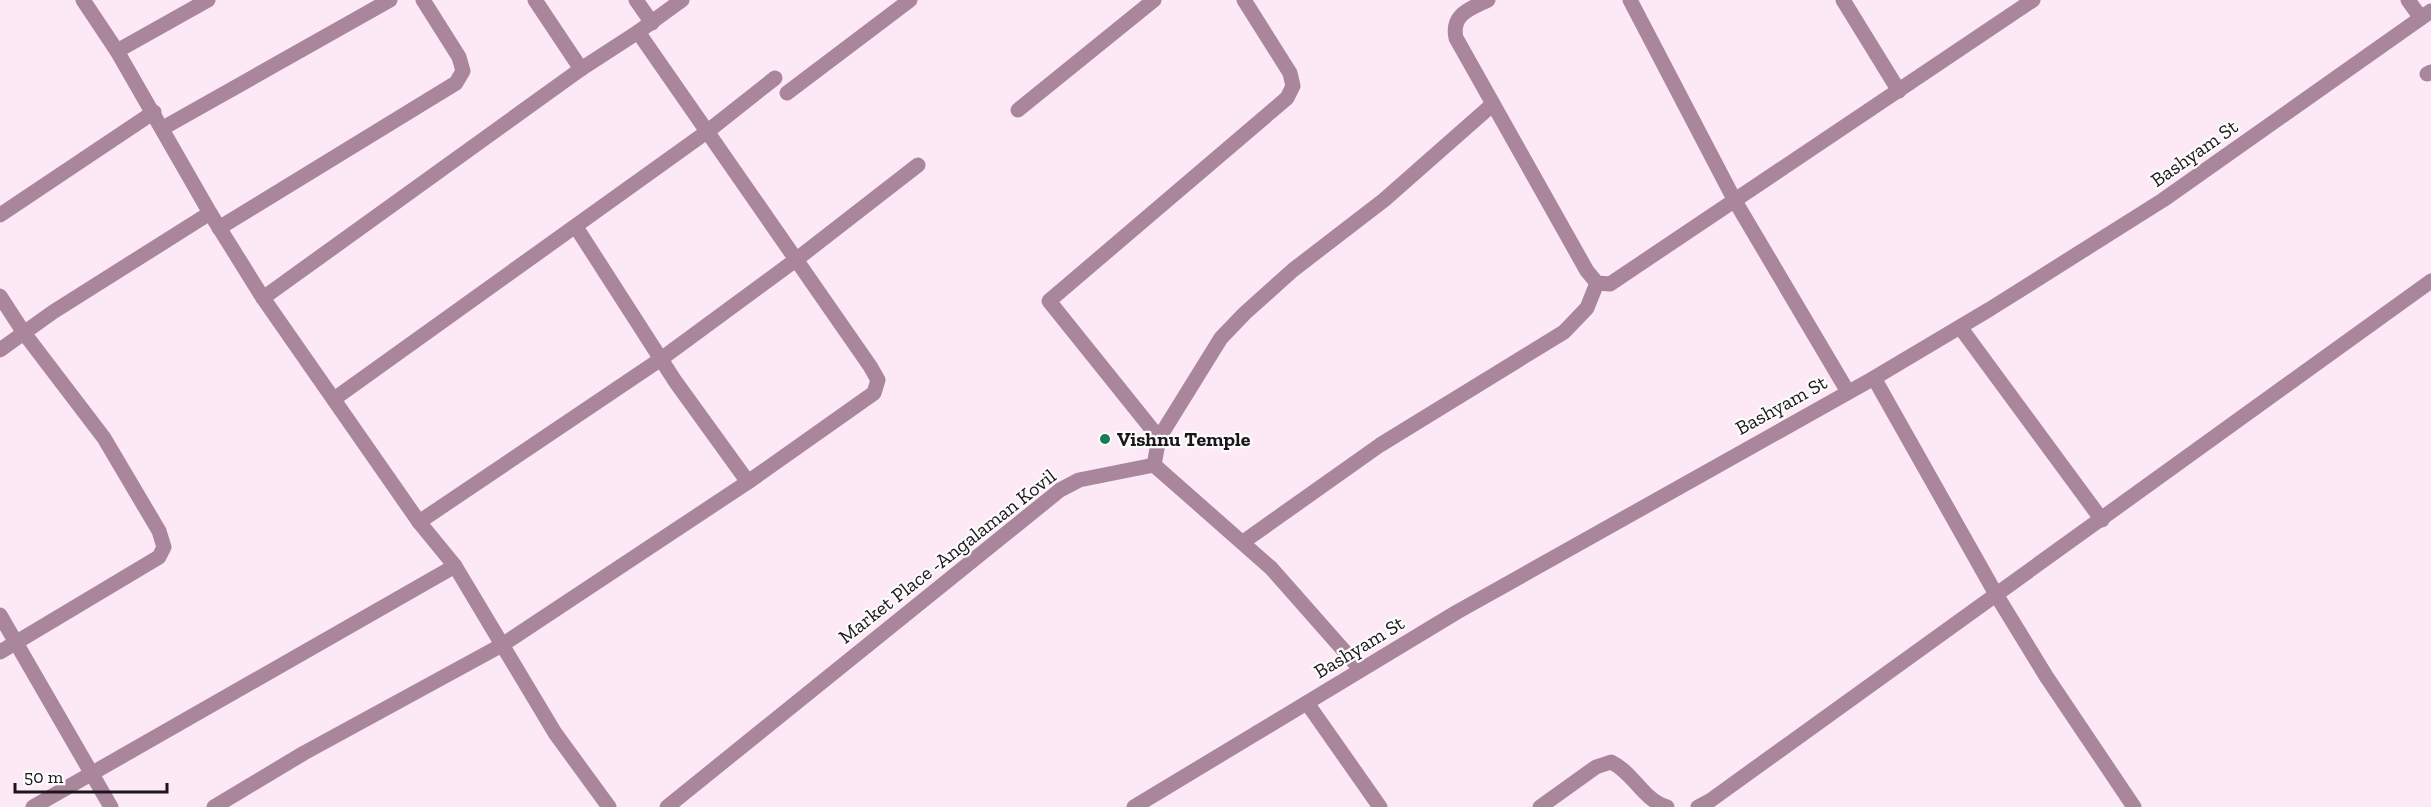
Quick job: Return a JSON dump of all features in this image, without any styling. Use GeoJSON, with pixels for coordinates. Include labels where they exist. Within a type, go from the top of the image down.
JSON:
{"type":"FeatureCollection","features":[{"type":"Feature","properties":{"kind":"street"},"geometry":{"type":"LineString","coordinates":[[83,0],[117,51],[210,213],[263,297],[419,522],[455,566],[555,734],[609,807]]}},
{"type":"Feature","properties":{"kind":"street"},"geometry":{"type":"LineString","coordinates":[[117,51],[208,0]]}},
{"type":"Feature","properties":{"kind":"street"},"geometry":{"type":"LineString","coordinates":[[163,128],[390,0]]}},
{"type":"Feature","properties":{"kind":"street"},"geometry":{"type":"LineString","coordinates":[[219,228],[456,82],[463,71],[459,57],[423,0]]}},
{"type":"Feature","properties":{"kind":"street"},"geometry":{"type":"LineString","coordinates":[[535,0],[581,69]]}},
{"type":"Feature","properties":{"kind":"street"},"geometry":{"type":"LineString","coordinates":[[636,0],[652,23]]}},
{"type":"Feature","properties":{"kind":"street"},"geometry":{"type":"LineString","coordinates":[[263,297],[581,69],[638,33],[682,0]]}},
{"type":"Feature","properties":{"kind":"street"},"geometry":{"type":"LineString","coordinates":[[787,93],[910,0]]}},
{"type":"Feature","properties":{"kind":"street"},"geometry":{"type":"LineString","coordinates":[[1018,110],[1154,0]]}},
{"type":"Feature","properties":{"kind":"street"},"geometry":{"type":"LineString","coordinates":[[1159,438],[1049,302],[1287,98],[1293,86],[1290,73],[1244,0]]}},
{"type":"Feature","properties":{"kind":"street"},"geometry":{"type":"LineString","coordinates":[[1488,0],[1459,17],[1454,27],[1456,38],[1587,271],[1597,283],[1610,284],[2033,0]]}},
{"type":"Feature","properties":{"kind":"street"},"geometry":{"type":"LineString","coordinates":[[1630,0],[1735,201],[1848,392]]}},
{"type":"Feature","properties":{"kind":"street"},"geometry":{"type":"LineString","coordinates":[[1843,0],[1899,91]]}},
{"type":"Feature","properties":{"kind":"street"},"geometry":{"type":"LineString","coordinates":[[2408,0],[2426,15]]}},
{"type":"Feature","properties":{"kind":"street","name":"Bashyam St"},"geometry":{"type":"LineString","coordinates":[[1134,807],[1467,606],[1874,378],[1960,327],[2163,200],[2426,15]]}},
{"type":"Feature","properties":{"kind":"street"},"geometry":{"type":"LineString","coordinates":[[214,807],[304,753],[502,645],[748,482],[874,393],[878,380],[870,366],[638,33]]}},
{"type":"Feature","properties":{"kind":"street"},"geometry":{"type":"LineString","coordinates":[[334,399],[708,132],[775,78]]}},
{"type":"Feature","properties":{"kind":"street"},"geometry":{"type":"LineString","coordinates":[[1361,670],[1271,568],[1154,465],[1159,438],[1221,338],[1245,313],[1293,270],[1384,200],[1493,104]]}},
{"type":"Feature","properties":{"kind":"street"},"geometry":{"type":"LineString","coordinates":[[0,215],[153,112]]}},
{"type":"Feature","properties":{"kind":"street"},"geometry":{"type":"LineString","coordinates":[[419,522],[661,359],[797,259],[918,165]]}},
{"type":"Feature","properties":{"kind":"street"},"geometry":{"type":"LineString","coordinates":[[0,350],[210,213]]}},
{"type":"Feature","properties":{"kind":"street"},"geometry":{"type":"LineString","coordinates":[[576,227],[661,359],[748,482]]}},
{"type":"Feature","properties":{"kind":"street"},"geometry":{"type":"LineString","coordinates":[[1698,807],[1721,793],[1997,596],[2431,281]]}},
{"type":"Feature","properties":{"kind":"street"},"geometry":{"type":"LineString","coordinates":[[1244,542],[1380,445],[1564,332],[1587,308],[1597,283]]}},
{"type":"Feature","properties":{"kind":"street"},"geometry":{"type":"LineString","coordinates":[[0,296],[24,333],[104,438],[159,531],[164,547],[159,557],[0,652]]}},
{"type":"Feature","properties":{"kind":"street"},"geometry":{"type":"LineString","coordinates":[[1960,327],[2102,520]]}},
{"type":"Feature","properties":{"kind":"street"},"geometry":{"type":"LineString","coordinates":[[1874,378],[1997,596],[2046,676],[2134,807]]}},
{"type":"Feature","properties":{"kind":"street","name":"Market Place -Angalaman Kovil"},"geometry":{"type":"LineString","coordinates":[[667,807],[1060,490],[1079,480],[1154,465]]}},
{"type":"Feature","properties":{"kind":"street"},"geometry":{"type":"LineString","coordinates":[[33,807],[455,566]]}},
{"type":"Feature","properties":{"kind":"street"},"geometry":{"type":"LineString","coordinates":[[0,615],[111,807]]}},
{"type":"Feature","properties":{"kind":"street"},"geometry":{"type":"LineString","coordinates":[[1307,703],[1380,807]]}},
{"type":"Feature","properties":{"kind":"street"},"geometry":{"type":"LineString","coordinates":[[1540,807],[1596,767],[1611,762],[1623,768],[1655,804],[1667,807]]}},
{"type":"Feature","properties":{"kind":"place","name":"Vishnu Temple"},"geometry":{"type":"Point","coordinates":[1105,439]}}]}
